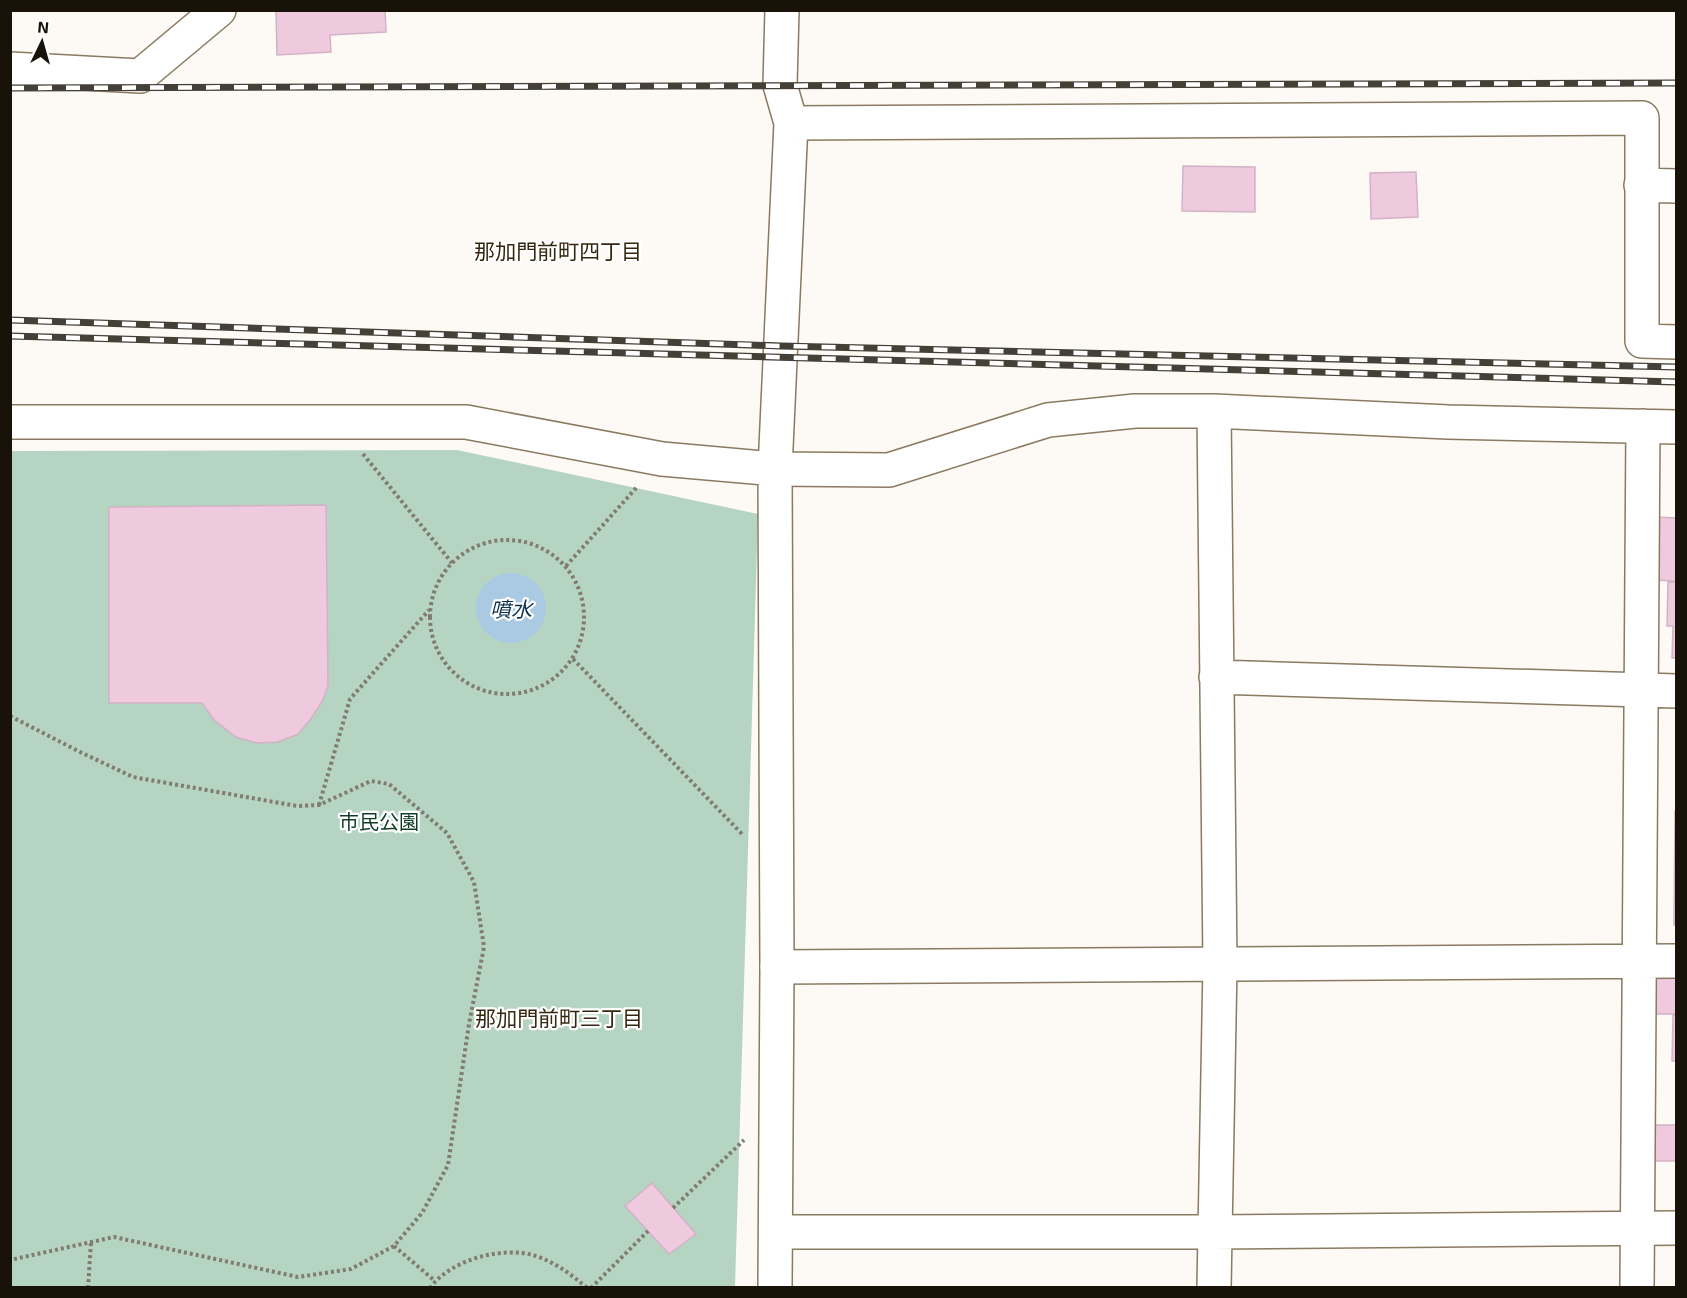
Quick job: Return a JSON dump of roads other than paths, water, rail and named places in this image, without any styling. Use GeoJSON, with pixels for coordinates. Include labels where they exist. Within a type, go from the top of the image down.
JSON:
{"type":"FeatureCollection","features":[{"type":"Feature","properties":{"kind":"street"},"geometry":{"type":"LineString","coordinates":[[10,69],[140,76],[219,10]]}},
{"type":"Feature","properties":{"kind":"street"},"geometry":{"type":"LineString","coordinates":[[775,1287],[777,870],[775,469],[791,123],[780,85],[782,10]]}},
{"type":"Feature","properties":{"kind":"street"},"geometry":{"type":"LineString","coordinates":[[791,123],[1642,118],[1642,341],[1677,342]]}},
{"type":"Feature","properties":{"kind":"street"},"geometry":{"type":"LineString","coordinates":[[1641,185],[1677,186]]}},
{"type":"Feature","properties":{"kind":"street"},"geometry":{"type":"LineString","coordinates":[[10,422],[466,422],[662,459],[775,469],[889,470],[1048,420],[1135,411],[1214,411],[1448,422],[1677,426]]}},
{"type":"Feature","properties":{"kind":"street"},"geometry":{"type":"LineString","coordinates":[[1214,411],[1220,964],[1214,1287]]}},
{"type":"Feature","properties":{"kind":"street"},"geometry":{"type":"LineString","coordinates":[[1637,1287],[1643,426]]}},
{"type":"Feature","properties":{"kind":"street"},"geometry":{"type":"LineString","coordinates":[[1216,677],[1677,691]]}},
{"type":"Feature","properties":{"kind":"street"},"geometry":{"type":"LineString","coordinates":[[777,967],[1677,961]]}},
{"type":"Feature","properties":{"kind":"street"},"geometry":{"type":"LineString","coordinates":[[777,1232],[1215,1232],[1677,1228]]}},
{"type":"Feature","properties":{"kind":"water","name":"噴水"},"geometry":{"type":"Polygon","coordinates":[[[511,573],[524,576],[536,583],[543,595],[546,608],[543,621],[536,633],[524,640],[511,643],[498,640],[486,633],[479,621],[476,608],[479,595],[486,583],[498,576],[511,573]]]}},
{"type":"Feature","properties":{"kind":"railway"},"geometry":{"type":"LineString","coordinates":[[10,88],[1676,83]]}},
{"type":"Feature","properties":{"kind":"railway"},"geometry":{"type":"LineString","coordinates":[[10,320],[781,346],[1676,367]]}},
{"type":"Feature","properties":{"kind":"railway"},"geometry":{"type":"LineString","coordinates":[[10,336],[1676,382]]}},
{"type":"Feature","properties":{"kind":"district","name":"那加門前町四丁目"},"geometry":{"type":"Point","coordinates":[558,250]}},
{"type":"Feature","properties":{"kind":"district","name":"那加門前町三丁目"},"geometry":{"type":"Point","coordinates":[559,1017]}},
{"type":"Feature","properties":{"kind":"park label","name":"市民公園"},"geometry":{"type":"Point","coordinates":[379,821]}}]}
